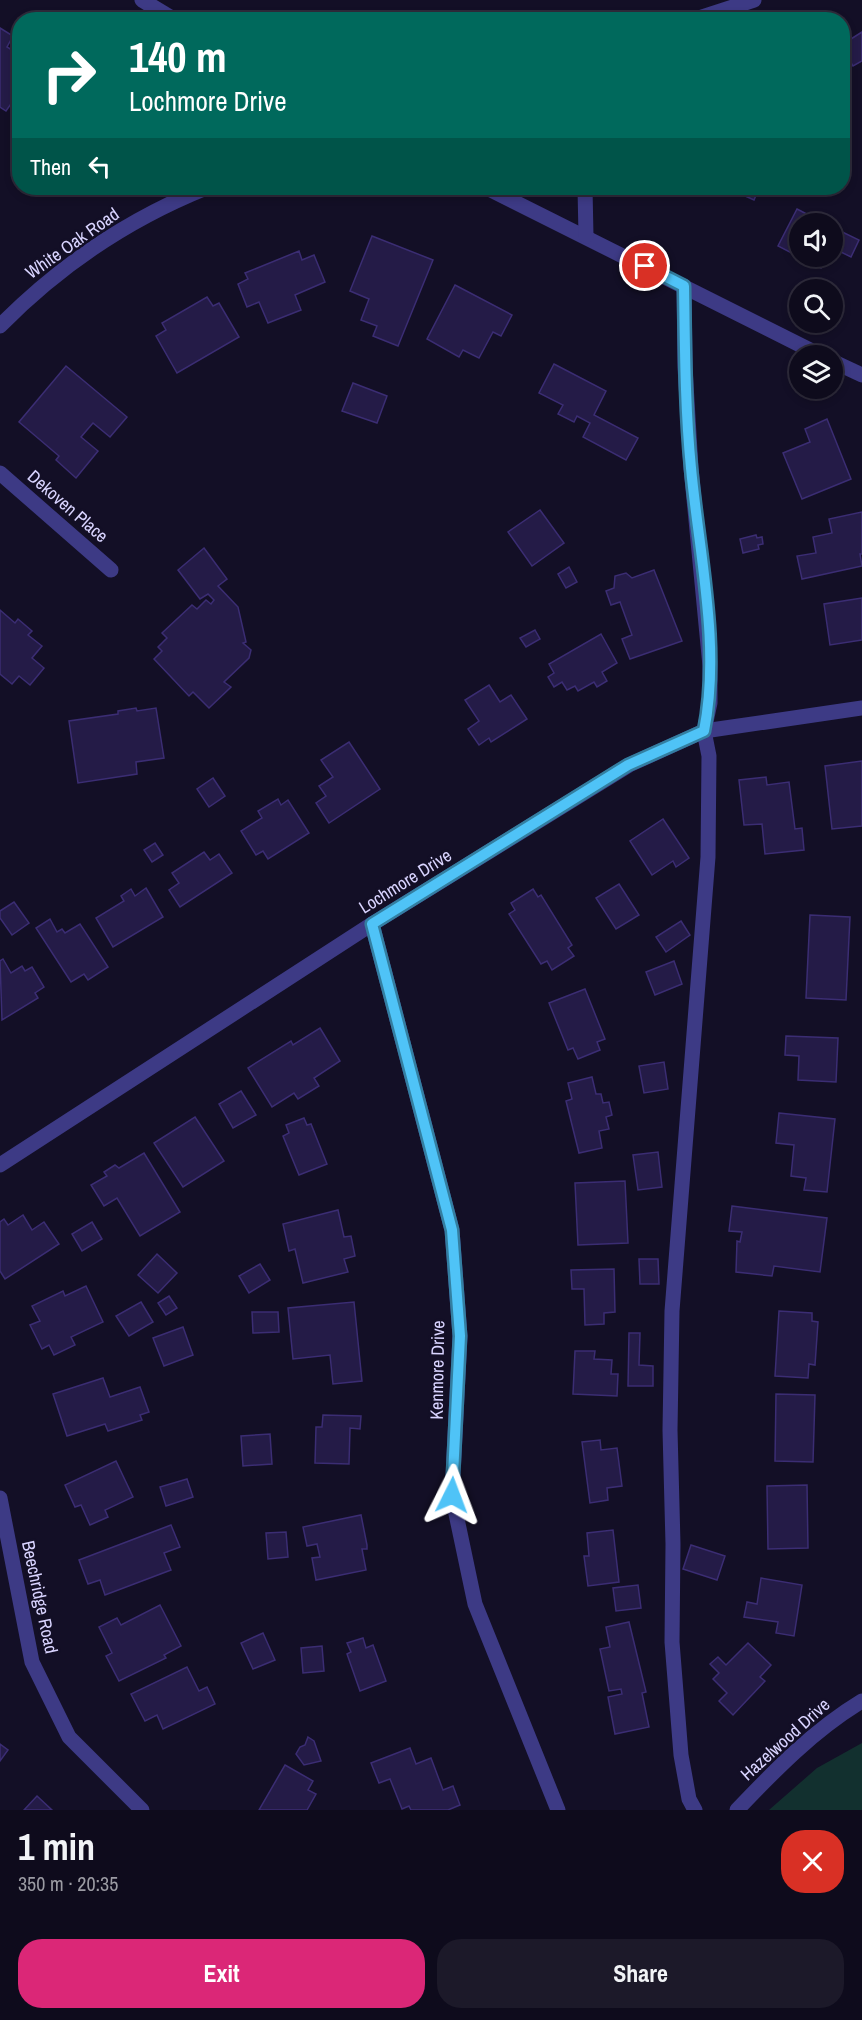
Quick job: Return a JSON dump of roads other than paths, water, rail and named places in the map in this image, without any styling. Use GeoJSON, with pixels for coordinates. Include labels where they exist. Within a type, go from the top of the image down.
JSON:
{"type":"FeatureCollection","features":[{"type":"Feature","properties":{"kind":"street"},"geometry":{"type":"LineString","coordinates":[[142,0],[162,12]]}},
{"type":"Feature","properties":{"kind":"street"},"geometry":{"type":"LineString","coordinates":[[717,12],[754,0]]}},
{"type":"Feature","properties":{"kind":"street","name":"White Oak Road"},"geometry":{"type":"LineString","coordinates":[[0,326],[31,296],[112,235],[188,195]]}},
{"type":"Feature","properties":{"kind":"street"},"geometry":{"type":"LineString","coordinates":[[501,195],[800,345]]}},
{"type":"Feature","properties":{"kind":"street"},"geometry":{"type":"LineString","coordinates":[[585,195],[586,236]]}},
{"type":"Feature","properties":{"kind":"street"},"geometry":{"type":"LineString","coordinates":[[684,286],[689,446],[710,666],[710,702],[704,731],[709,756],[708,856],[672,1311],[670,1430],[674,1544],[672,1642],[681,1755],[689,1799],[695,1810]]}},
{"type":"Feature","properties":{"kind":"street"},"geometry":{"type":"LineString","coordinates":[[843,366],[862,375]]}},
{"type":"Feature","properties":{"kind":"street","name":"Dekoven Place"},"geometry":{"type":"LineString","coordinates":[[0,472],[111,570]]}},
{"type":"Feature","properties":{"kind":"street","name":"Lochmore Drive"},"geometry":{"type":"LineString","coordinates":[[0,1165],[372,924],[628,765],[704,731],[862,708]]}},
{"type":"Feature","properties":{"kind":"street","name":"Kenmore Drive"},"geometry":{"type":"LineString","coordinates":[[372,924],[452,1230],[460,1336],[452,1495],[475,1604],[558,1810]]}},
{"type":"Feature","properties":{"kind":"street","name":"Beechridge Road"},"geometry":{"type":"LineString","coordinates":[[0,1498],[32,1662],[69,1737],[142,1810]]}},
{"type":"Feature","properties":{"kind":"street","name":"Hazelwood Drive"},"geometry":{"type":"LineString","coordinates":[[737,1810],[781,1765],[841,1714],[862,1701]]}}]}
